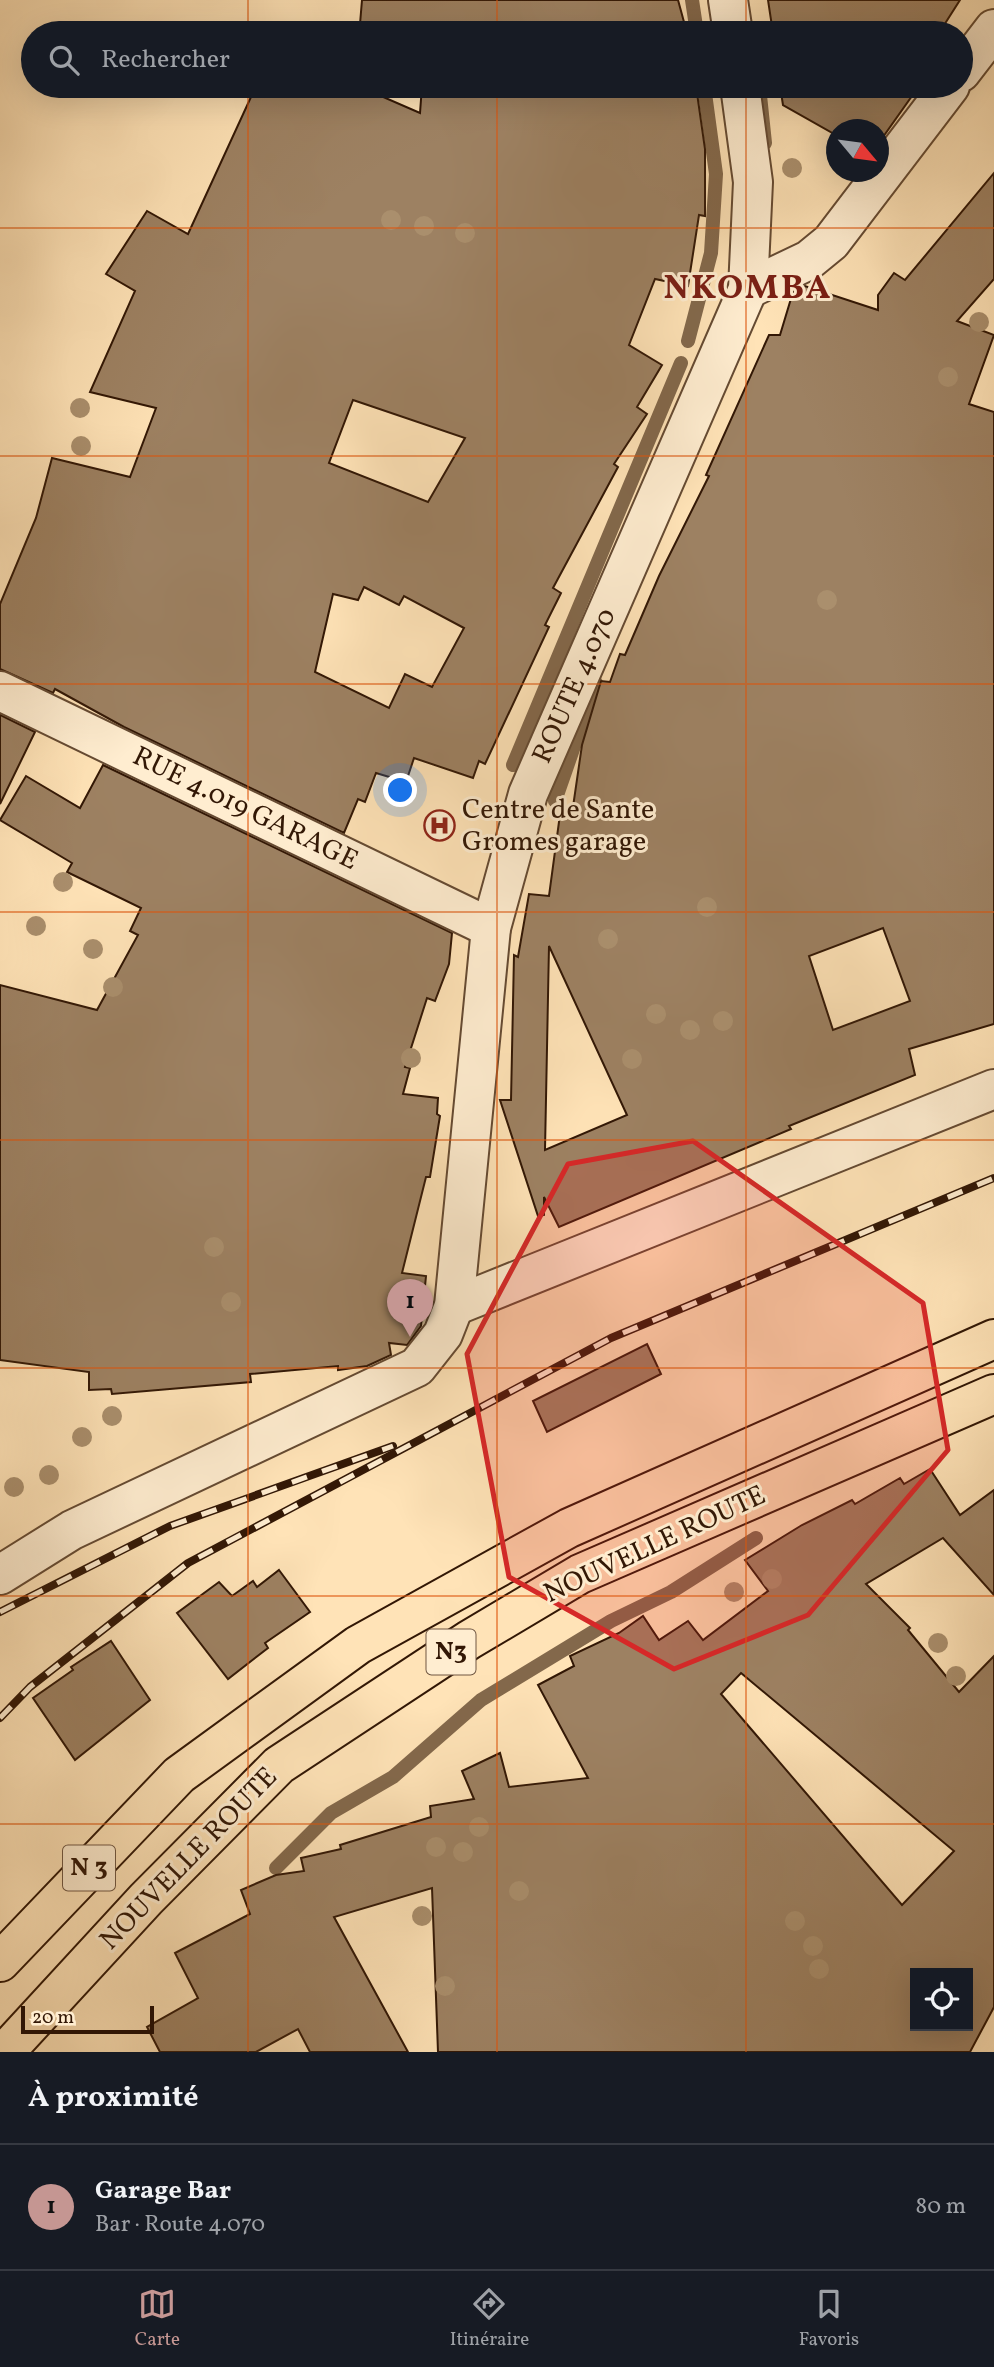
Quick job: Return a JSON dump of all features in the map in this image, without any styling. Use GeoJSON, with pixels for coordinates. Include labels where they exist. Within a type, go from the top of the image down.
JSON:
{"type":"FeatureCollection","features":[{"type":"Feature","properties":{"kind":"highway","name":"NOUVELLE ROUTE"},"geometry":{"type":"LineString","coordinates":[[0,1962],[179,1775],[358,1645],[569,1528],[989,1353]]}},
{"type":"Feature","properties":{"kind":"highway","name":"NOUVELLE ROUTE"},"geometry":{"type":"LineString","coordinates":[[5,2052],[146,1899],[279,1765],[470,1640],[580,1574],[994,1394]]}},
{"type":"Feature","properties":{"kind":"street"},"geometry":{"type":"LineString","coordinates":[[728,0],[731,21]]}},
{"type":"Feature","properties":{"kind":"street"},"geometry":{"type":"LineString","coordinates":[[973,56],[994,29]]}},
{"type":"Feature","properties":{"kind":"street","name":"ROUTE 4.070"},"geometry":{"type":"LineString","coordinates":[[0,1575],[72,1530],[417,1367],[443,1334],[454,1306],[491,928],[528,794],[748,289],[753,182],[742,98]]}},
{"type":"Feature","properties":{"kind":"street"},"geometry":{"type":"LineString","coordinates":[[748,289],[808,260],[831,242],[941,98]]}},
{"type":"Feature","properties":{"kind":"street","name":"RUE 4.019 GARAGE"},"geometry":{"type":"LineString","coordinates":[[0,691],[491,928]]}},
{"type":"Feature","properties":{"kind":"street"},"geometry":{"type":"LineString","coordinates":[[454,1306],[994,1089]]}},
{"type":"Feature","properties":{"kind":"highlighted area"},"geometry":{"type":"Polygon","coordinates":[[[693,1141],[923,1303],[948,1450],[808,1615],[674,1669],[509,1577],[467,1354],[568,1164],[693,1141]]]}},
{"type":"Feature","properties":{"kind":"building"},"geometry":{"type":"Polygon","coordinates":[[[362,0],[678,0],[684,21],[360,21],[362,0]]]}},
{"type":"Feature","properties":{"kind":"building"},"geometry":{"type":"Polygon","coordinates":[[[768,0],[960,0],[947,21],[771,21],[768,0]]]}},
{"type":"Feature","properties":{"kind":"building"},"geometry":{"type":"Polygon","coordinates":[[[250,98],[386,98],[420,113],[421,98],[698,98],[705,149],[705,216],[699,215],[688,286],[655,279],[629,345],[662,365],[637,407],[647,414],[614,464],[618,467],[553,588],[561,593],[545,625],[549,627],[485,764],[479,761],[473,778],[414,758],[406,782],[376,773],[365,802],[358,799],[344,833],[124,727],[55,689],[53,693],[0,669],[0,604],[36,518],[52,458],[130,477],[156,408],[90,392],[135,291],[106,274],[147,211],[188,234],[250,98]],[[353,400],[329,463],[428,502],[465,438],[353,400]],[[364,587],[358,600],[333,594],[315,672],[389,708],[405,674],[432,687],[464,628],[404,596],[399,605],[364,587]]]}},
{"type":"Feature","properties":{"kind":"building"},"geometry":{"type":"Polygon","coordinates":[[[782,98],[911,98],[889,128],[889,119],[826,119],[826,129],[783,105],[782,98]]]}},
{"type":"Feature","properties":{"kind":"building"},"geometry":{"type":"Polygon","coordinates":[[[994,173],[994,279],[957,321],[994,335],[969,404],[994,412],[994,1024],[909,1049],[915,1075],[789,1126],[791,1129],[559,1227],[544,1197],[544,1215],[538,1216],[500,1100],[511,1100],[514,955],[518,957],[529,894],[549,896],[561,807],[573,807],[582,745],[601,681],[610,682],[620,654],[625,655],[659,576],[709,476],[706,475],[769,335],[780,335],[793,292],[805,286],[878,310],[878,295],[894,273],[905,280],[994,173]],[[883,928],[809,956],[833,1030],[910,1001],[883,928]],[[549,946],[545,1150],[627,1115],[549,946]]]}},
{"type":"Feature","properties":{"kind":"building"},"geometry":{"type":"Polygon","coordinates":[[[0,715],[35,732],[0,804],[0,715]]]}},
{"type":"Feature","properties":{"kind":"building"},"geometry":{"type":"Polygon","coordinates":[[[103,765],[452,933],[449,964],[435,1001],[427,998],[405,1067],[410,1068],[403,1094],[438,1098],[437,1114],[440,1116],[430,1177],[426,1177],[402,1273],[426,1276],[421,1326],[407,1345],[389,1343],[391,1355],[367,1366],[250,1374],[251,1382],[112,1394],[111,1389],[89,1390],[89,1372],[0,1360],[0,985],[97,1010],[138,935],[130,931],[141,908],[67,872],[72,863],[0,820],[26,776],[80,808],[103,765]]]}},
{"type":"Feature","properties":{"kind":"building"},"geometry":{"type":"Polygon","coordinates":[[[647,1344],[661,1374],[547,1432],[533,1401],[647,1344]]]}},
{"type":"Feature","properties":{"kind":"building"},"geometry":{"type":"Polygon","coordinates":[[[930,1469],[960,1515],[994,1490],[994,1595],[943,1538],[866,1584],[910,1628],[908,1630],[959,1692],[994,1656],[994,2007],[970,2052],[438,2052],[432,1888],[334,1917],[408,2052],[310,2052],[298,2029],[256,2052],[160,2052],[147,2027],[198,1998],[175,1953],[250,1914],[241,1890],[276,1875],[304,1871],[301,1858],[341,1849],[340,1845],[431,1817],[430,1806],[474,1799],[462,1771],[500,1753],[509,1787],[588,1778],[538,1685],[574,1666],[570,1656],[619,1633],[643,1616],[659,1640],[688,1621],[703,1640],[768,1591],[745,1560],[802,1525],[852,1500],[855,1504],[900,1478],[904,1484],[930,1469]],[[741,1673],[721,1694],[902,1905],[954,1851],[741,1673]]]}},
{"type":"Feature","properties":{"kind":"building"},"geometry":{"type":"Polygon","coordinates":[[[279,1570],[310,1612],[265,1643],[268,1648],[228,1679],[177,1613],[219,1582],[232,1596],[253,1581],[257,1587],[279,1570]]]}},
{"type":"Feature","properties":{"kind":"building"},"geometry":{"type":"Polygon","coordinates":[[[111,1641],[150,1700],[75,1760],[33,1698],[73,1670],[71,1667],[111,1641]]]}},
{"type":"Feature","properties":{"kind":"waterway"},"geometry":{"type":"LineString","coordinates":[[692,0],[695,21]]}},
{"type":"Feature","properties":{"kind":"waterway"},"geometry":{"type":"LineString","coordinates":[[688,341],[711,253],[716,174],[706,98]]}},
{"type":"Feature","properties":{"kind":"waterway"},"geometry":{"type":"LineString","coordinates":[[760,98],[765,143]]}},
{"type":"Feature","properties":{"kind":"waterway"},"geometry":{"type":"LineString","coordinates":[[513,765],[681,363]]}},
{"type":"Feature","properties":{"kind":"waterway"},"geometry":{"type":"LineString","coordinates":[[555,801],[596,683]]}},
{"type":"Feature","properties":{"kind":"waterway"},"geometry":{"type":"LineString","coordinates":[[276,1868],[331,1813],[393,1777],[481,1700],[611,1621],[671,1592],[756,1538]]}},
{"type":"Feature","properties":{"kind":"railway"},"geometry":{"type":"LineString","coordinates":[[0,1718],[30,1687],[188,1563],[611,1338],[994,1178]]}},
{"type":"Feature","properties":{"kind":"railway"},"geometry":{"type":"LineString","coordinates":[[0,1612],[170,1526],[393,1446]]}},
{"type":"Feature","properties":{"kind":"place","name":"Centre de Sante Gromes garage"},"geometry":{"type":"Point","coordinates":[439,826]}},
{"type":"Feature","properties":{"kind":"place","name":"Garage Bar"},"geometry":{"type":"Point","coordinates":[410,1337]}},
{"type":"Feature","properties":{"kind":"district","name":"NKOMBA"},"geometry":{"type":"Point","coordinates":[748,289]}}]}
